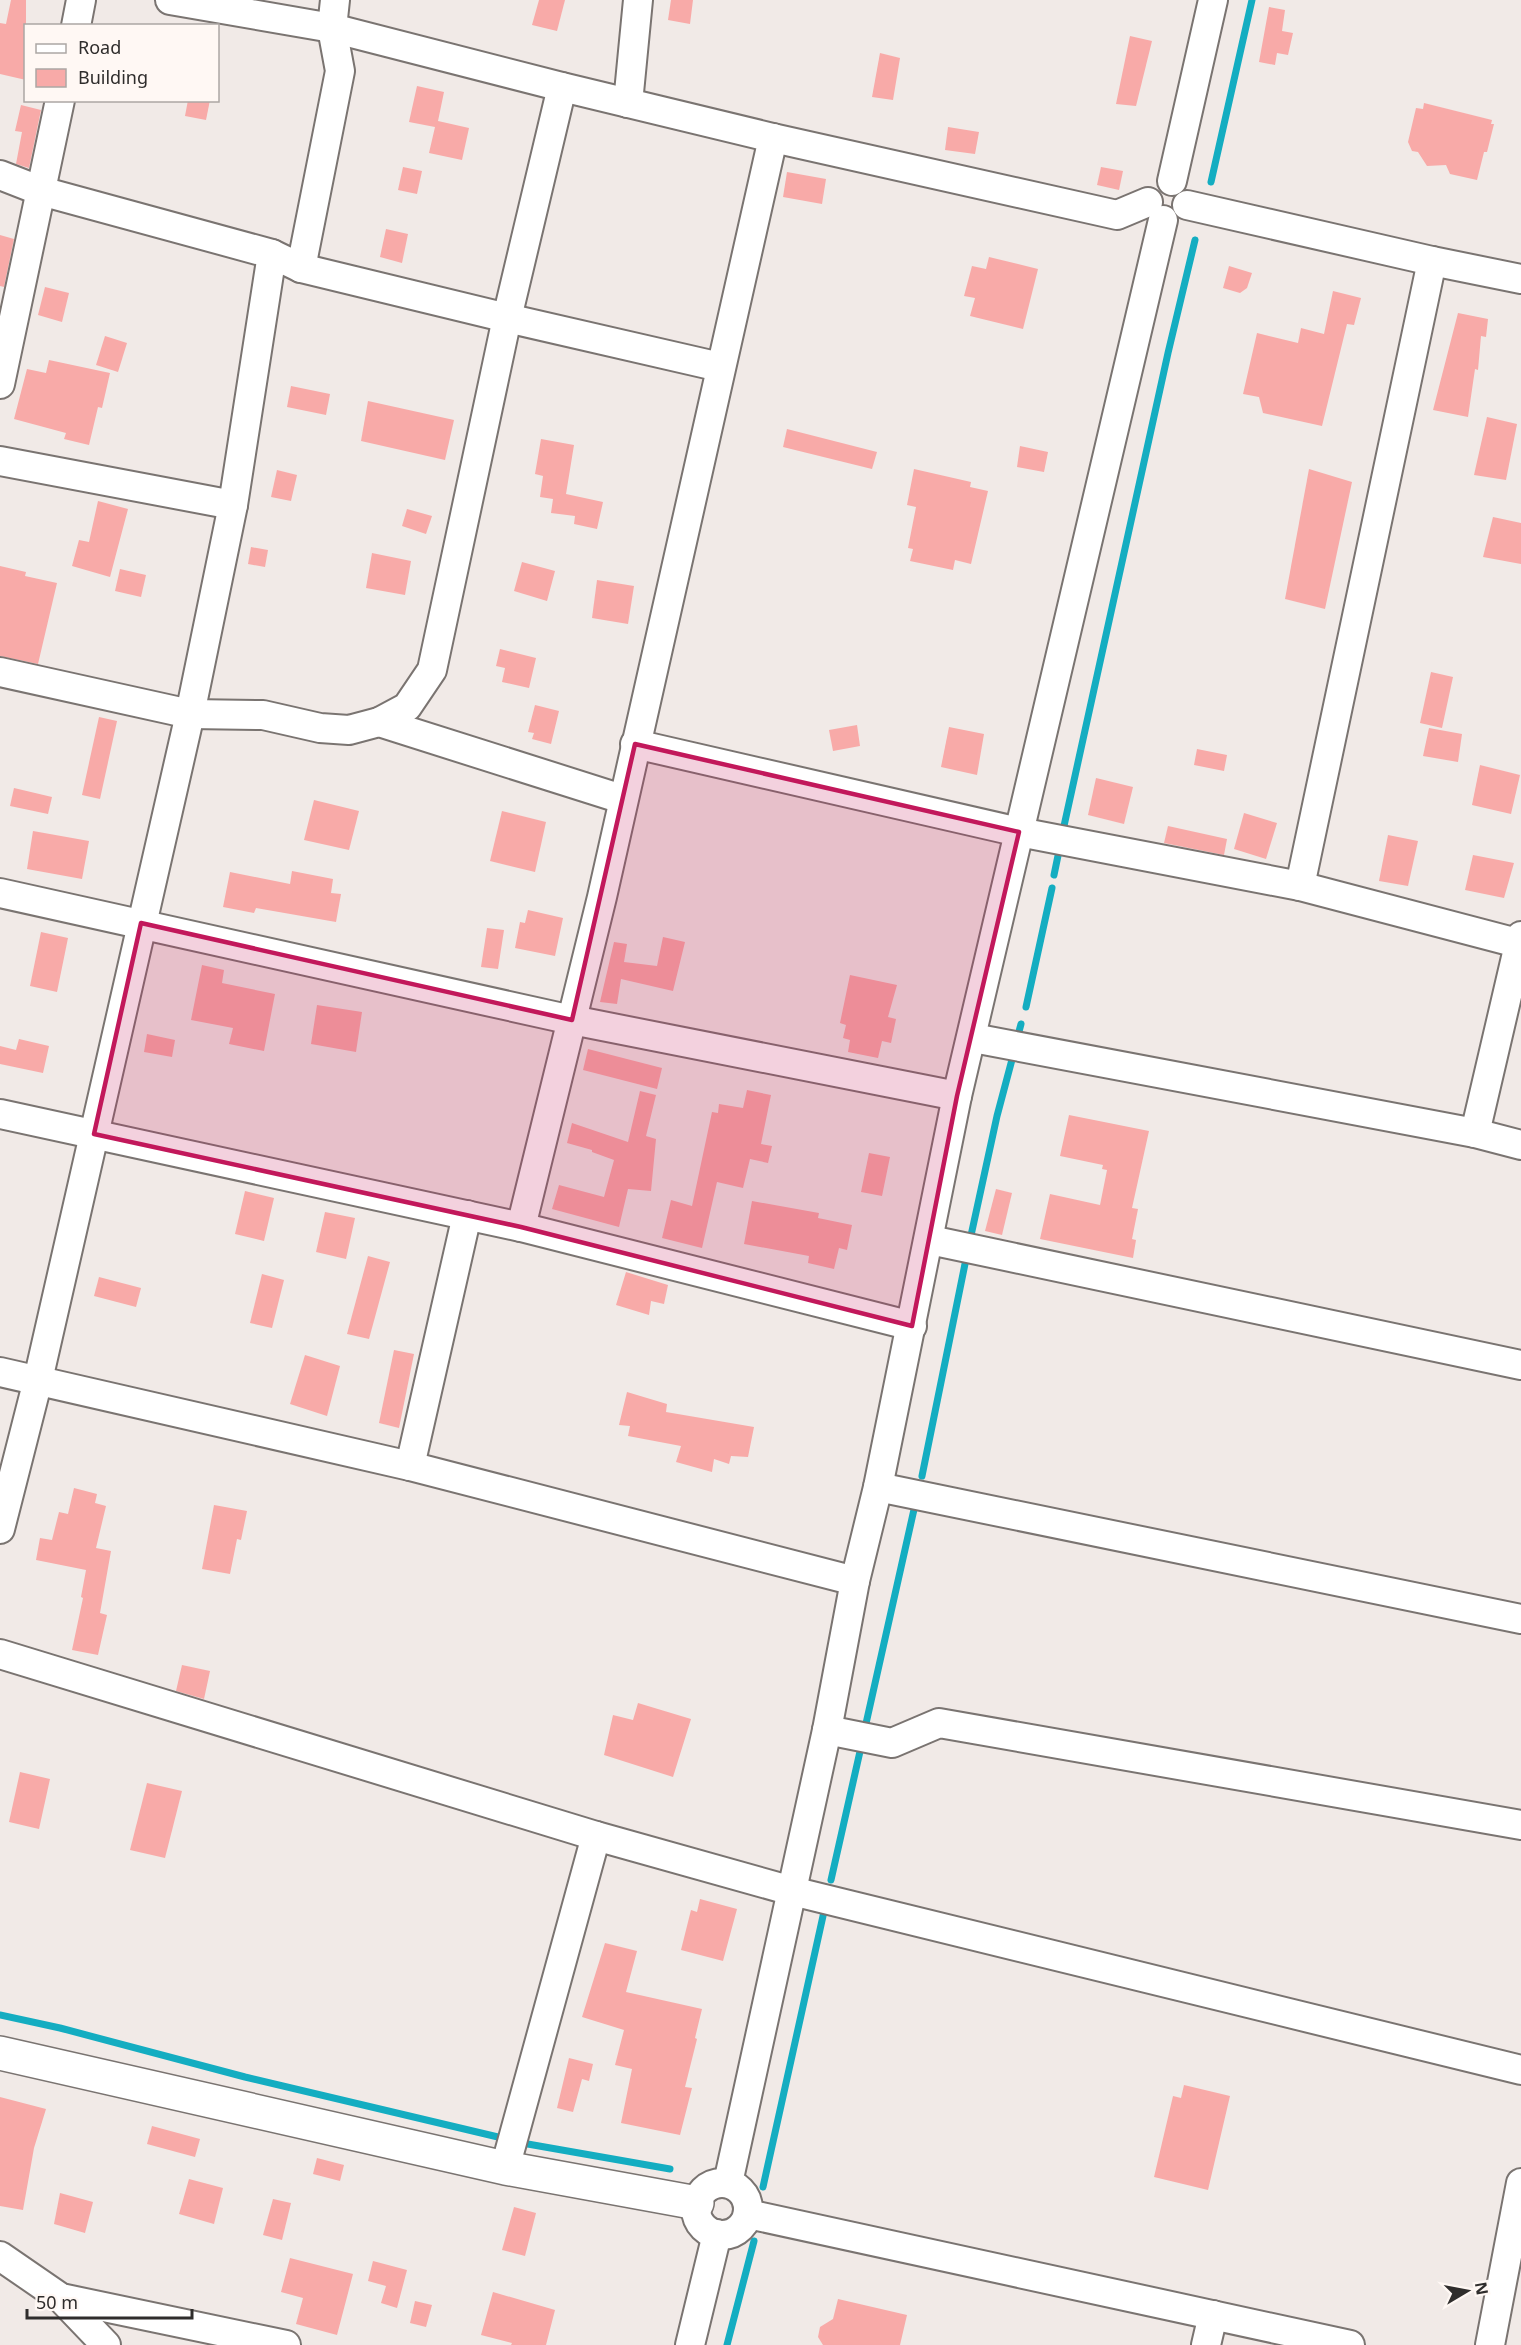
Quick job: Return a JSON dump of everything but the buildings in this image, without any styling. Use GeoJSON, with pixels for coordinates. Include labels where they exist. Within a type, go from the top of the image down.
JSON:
{"type":"FeatureCollection","features":[{"type":"Feature","properties":{"kind":"main road"},"geometry":{"type":"LineString","coordinates":[[0,2053],[505,2168],[697,2203]]}},
{"type":"Feature","properties":{"kind":"street"},"geometry":{"type":"LineString","coordinates":[[76,24],[81,0]]}},
{"type":"Feature","properties":{"kind":"street"},"geometry":{"type":"LineString","coordinates":[[170,0],[332,28],[773,138],[1117,215],[1156,211],[1178,217],[1180,193],[1213,0]]}},
{"type":"Feature","properties":{"kind":"street"},"geometry":{"type":"LineString","coordinates":[[301,268],[340,71],[332,28],[335,0]]}},
{"type":"Feature","properties":{"kind":"street"},"geometry":{"type":"LineString","coordinates":[[628,103],[638,0]]}},
{"type":"Feature","properties":{"kind":"street"},"geometry":{"type":"LineString","coordinates":[[0,672],[190,714],[263,715],[320,728],[349,730],[379,722],[407,707],[432,670],[507,318],[562,87]]}},
{"type":"Feature","properties":{"kind":"street"},"geometry":{"type":"LineString","coordinates":[[0,384],[60,102]]}},
{"type":"Feature","properties":{"kind":"street"},"geometry":{"type":"LineString","coordinates":[[521,1227],[572,1020],[773,138]]}},
{"type":"Feature","properties":{"kind":"street"},"geometry":{"type":"LineString","coordinates":[[0,175],[41,190],[272,254],[301,268],[720,367]]}},
{"type":"Feature","properties":{"kind":"street"},"geometry":{"type":"LineString","coordinates":[[1180,193],[1432,261],[1521,279]]}},
{"type":"Feature","properties":{"kind":"street"},"geometry":{"type":"LineString","coordinates":[[728,2183],[826,1730],[855,1581],[878,1487],[912,1326],[957,1096],[973,1038],[983,983],[1019,832],[1156,211]]}},
{"type":"Feature","properties":{"kind":"street"},"geometry":{"type":"LineString","coordinates":[[0,1529],[38,1380],[190,714],[233,505],[272,254]]}},
{"type":"Feature","properties":{"kind":"street"},"geometry":{"type":"LineString","coordinates":[[1300,886],[1432,261]]}},
{"type":"Feature","properties":{"kind":"street"},"geometry":{"type":"LineString","coordinates":[[0,461],[233,505]]}},
{"type":"Feature","properties":{"kind":"street"},"geometry":{"type":"LineString","coordinates":[[379,722],[622,799]]}},
{"type":"Feature","properties":{"kind":"street"},"geometry":{"type":"LineString","coordinates":[[635,744],[1019,832],[1300,886],[1520,941],[1475,1133]]}},
{"type":"Feature","properties":{"kind":"street"},"geometry":{"type":"LineString","coordinates":[[0,893],[572,1020],[957,1096]]}},
{"type":"Feature","properties":{"kind":"street"},"geometry":{"type":"LineString","coordinates":[[973,1038],[1475,1133],[1521,1145]]}},
{"type":"Feature","properties":{"kind":"street"},"geometry":{"type":"LineString","coordinates":[[0,1114],[521,1227],[912,1326]]}},
{"type":"Feature","properties":{"kind":"street"},"geometry":{"type":"LineString","coordinates":[[410,1466],[467,1215]]}},
{"type":"Feature","properties":{"kind":"street"},"geometry":{"type":"LineString","coordinates":[[930,1240],[1521,1365]]}},
{"type":"Feature","properties":{"kind":"street"},"geometry":{"type":"LineString","coordinates":[[0,1372],[410,1466],[855,1581]]}},
{"type":"Feature","properties":{"kind":"street"},"geometry":{"type":"LineString","coordinates":[[878,1487],[1521,1619]]}},
{"type":"Feature","properties":{"kind":"street"},"geometry":{"type":"LineString","coordinates":[[0,1654],[596,1836],[792,1891],[1521,2070]]}},
{"type":"Feature","properties":{"kind":"street"},"geometry":{"type":"LineString","coordinates":[[826,1730],[892,1743],[939,1723],[1521,1825]]}},
{"type":"Feature","properties":{"kind":"street"},"geometry":{"type":"LineString","coordinates":[[505,2168],[596,1836]]}},
{"type":"Feature","properties":{"kind":"street"},"geometry":{"type":"LineString","coordinates":[[728,2183],[740,2189],[747,2200],[748,2214],[737,2231],[717,2234],[707,2230],[700,2223],[697,2203],[701,2193],[709,2186],[728,2183]]}},
{"type":"Feature","properties":{"kind":"street"},"geometry":{"type":"LineString","coordinates":[[1490,2345],[1521,2183]]}},
{"type":"Feature","properties":{"kind":"street"},"geometry":{"type":"LineString","coordinates":[[748,2214],[1350,2345]]}},
{"type":"Feature","properties":{"kind":"street"},"geometry":{"type":"LineString","coordinates":[[690,2345],[717,2234]]}},
{"type":"Feature","properties":{"kind":"street"},"geometry":{"type":"LineString","coordinates":[[0,2256],[61,2298],[106,2345]]}},
{"type":"Feature","properties":{"kind":"street"},"geometry":{"type":"LineString","coordinates":[[61,2298],[286,2345]]}},
{"type":"Feature","properties":{"kind":"street"},"geometry":{"type":"LineString","coordinates":[[1206,2345],[1212,2315]]}},
{"type":"Feature","properties":{"kind":"highlighted area"},"geometry":{"type":"Polygon","coordinates":[[[635,744],[1019,832],[957,1096],[912,1326],[521,1227],[94,1134],[141,923],[572,1020],[635,744]]]}},
{"type":"Feature","properties":{"kind":"waterway"},"geometry":{"type":"LineString","coordinates":[[1211,182],[1252,0]]}},
{"type":"Feature","properties":{"kind":"waterway"},"geometry":{"type":"LineString","coordinates":[[1062,835],[1195,240]]}},
{"type":"Feature","properties":{"kind":"waterway"},"geometry":{"type":"LineString","coordinates":[[1054,875],[1060,846]]}},
{"type":"Feature","properties":{"kind":"waterway"},"geometry":{"type":"LineString","coordinates":[[1026,1007],[1052,888]]}},
{"type":"Feature","properties":{"kind":"waterway"},"geometry":{"type":"LineString","coordinates":[[1017,1039],[1021,1024]]}},
{"type":"Feature","properties":{"kind":"waterway"},"geometry":{"type":"LineString","coordinates":[[970,1240],[997,1116],[1014,1052]]}},
{"type":"Feature","properties":{"kind":"waterway"},"geometry":{"type":"LineString","coordinates":[[922,1476],[966,1259]]}},
{"type":"Feature","properties":{"kind":"waterway"},"geometry":{"type":"LineString","coordinates":[[865,1728],[915,1505]]}},
{"type":"Feature","properties":{"kind":"waterway"},"geometry":{"type":"LineString","coordinates":[[831,1880],[861,1747]]}},
{"type":"Feature","properties":{"kind":"waterway"},"geometry":{"type":"LineString","coordinates":[[763,2187],[825,1907]]}},
{"type":"Feature","properties":{"kind":"waterway"},"geometry":{"type":"LineString","coordinates":[[0,2015],[60,2028],[245,2077],[498,2137]]}},
{"type":"Feature","properties":{"kind":"waterway"},"geometry":{"type":"LineString","coordinates":[[522,2143],[670,2169]]}},
{"type":"Feature","properties":{"kind":"waterway"},"geometry":{"type":"LineString","coordinates":[[727,2345],[754,2241]]}}]}
